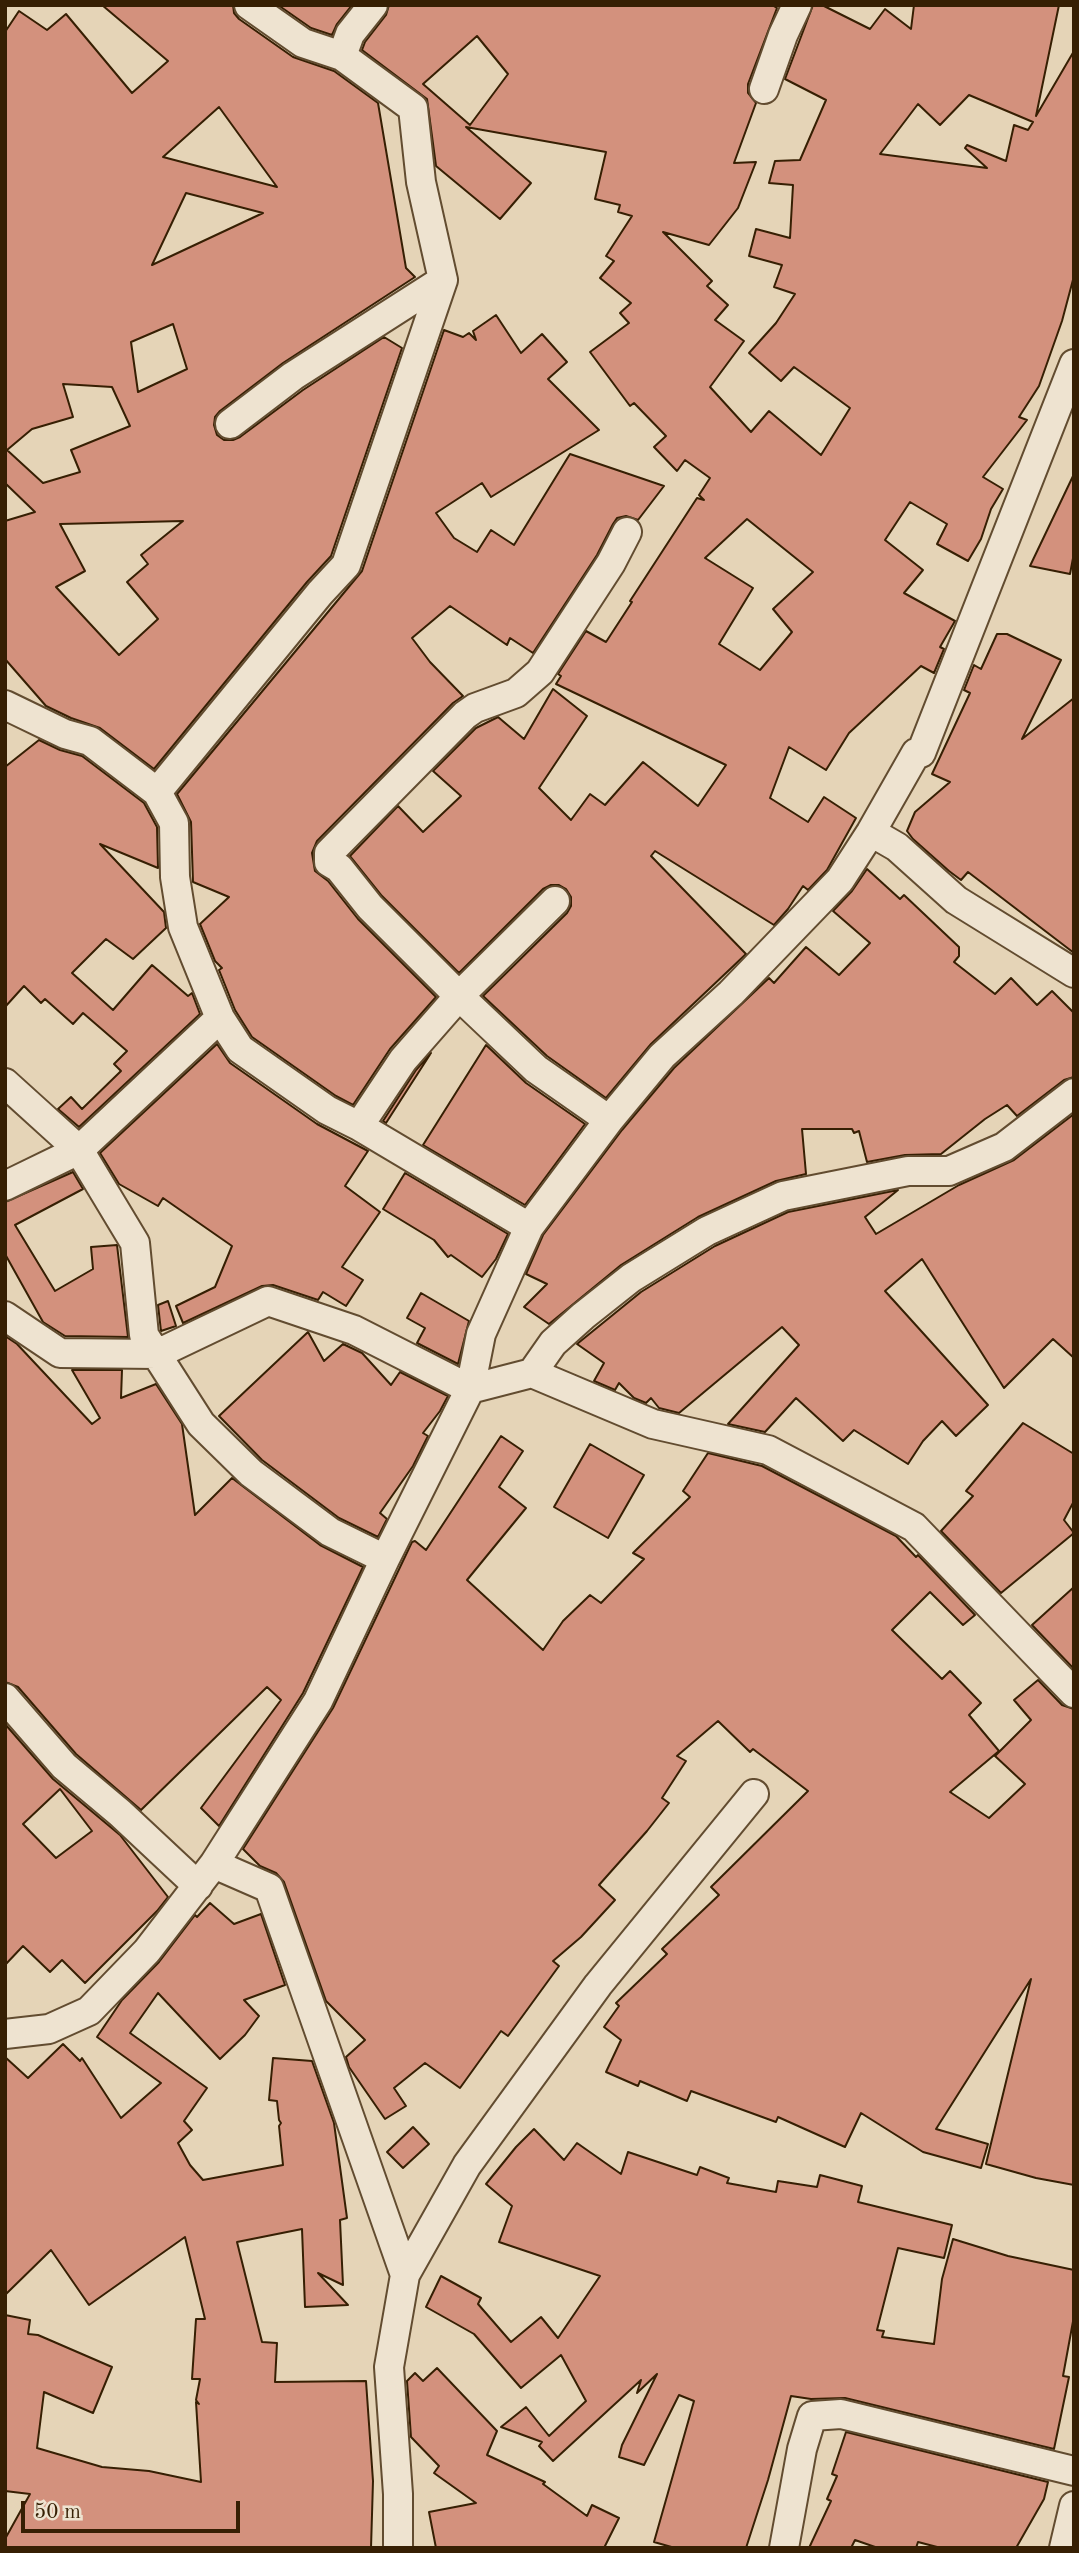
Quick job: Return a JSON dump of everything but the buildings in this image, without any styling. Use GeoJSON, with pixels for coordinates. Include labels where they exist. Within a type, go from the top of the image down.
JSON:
{"type":"FeatureCollection","features":[{"type":"Feature","properties":{"kind":"street"},"geometry":{"type":"LineString","coordinates":[[157,792],[346,565],[443,279],[421,183],[413,108],[342,56],[303,43],[249,5]]}},
{"type":"Feature","properties":{"kind":"street"},"geometry":{"type":"LineString","coordinates":[[342,56],[350,34],[373,5]]}},
{"type":"Feature","properties":{"kind":"street"},"geometry":{"type":"LineString","coordinates":[[764,89],[797,5]]}},
{"type":"Feature","properties":{"kind":"street"},"geometry":{"type":"LineString","coordinates":[[230,424],[293,376],[443,279]]}},
{"type":"Feature","properties":{"kind":"street"},"geometry":{"type":"LineString","coordinates":[[5,2034],[49,2029],[89,2011],[147,1951],[206,1875],[318,1701],[470,1389],[481,1334],[529,1227],[609,1120],[662,1056],[731,993],[840,880],[916,753],[920,753],[1074,364]]}},
{"type":"Feature","properties":{"kind":"street"},"geometry":{"type":"LineString","coordinates":[[609,1120],[536,1069],[459,996],[370,907],[339,868],[329,862],[329,853],[464,715],[475,708],[516,693],[540,672],[611,563],[627,532]]}},
{"type":"Feature","properties":{"kind":"street"},"geometry":{"type":"LineString","coordinates":[[5,705],[65,734],[90,741],[157,792],[174,823],[175,877],[183,927],[220,1018],[240,1049],[327,1110],[359,1126],[529,1227]]}},
{"type":"Feature","properties":{"kind":"street"},"geometry":{"type":"LineString","coordinates":[[871,832],[897,847],[956,900],[1074,973]]}},
{"type":"Feature","properties":{"kind":"street"},"geometry":{"type":"LineString","coordinates":[[359,1126],[403,1060],[459,996],[555,901]]}},
{"type":"Feature","properties":{"kind":"street"},"geometry":{"type":"LineString","coordinates":[[5,1185],[79,1150],[220,1018]]}},
{"type":"Feature","properties":{"kind":"street"},"geometry":{"type":"LineString","coordinates":[[5,1083],[79,1150],[135,1243],[144,1335],[201,1424],[251,1473],[330,1532],[385,1559]]}},
{"type":"Feature","properties":{"kind":"street"},"geometry":{"type":"LineString","coordinates":[[532,1373],[553,1343],[583,1315],[631,1278],[707,1231],[783,1196],[908,1171],[949,1171],[1004,1147],[1074,1093]]}},
{"type":"Feature","properties":{"kind":"street"},"geometry":{"type":"LineString","coordinates":[[5,1316],[60,1353],[157,1354],[268,1301],[354,1331],[470,1389],[532,1373],[653,1424],[768,1450],[914,1527],[1074,1693]]}},
{"type":"Feature","properties":{"kind":"street"},"geometry":{"type":"LineString","coordinates":[[5,1698],[64,1766],[120,1813],[206,1875],[269,1888],[405,2275]]}},
{"type":"Feature","properties":{"kind":"street"},"geometry":{"type":"LineString","coordinates":[[398,2548],[398,2494],[389,2367],[405,2275],[467,2165],[598,1985],[754,1794]]}},
{"type":"Feature","properties":{"kind":"street"},"geometry":{"type":"LineString","coordinates":[[785,2548],[802,2449],[812,2416],[841,2414],[1074,2471]]}},
{"type":"Feature","properties":{"kind":"street"},"geometry":{"type":"LineString","coordinates":[[1064,2548],[1074,2507]]}}]}
